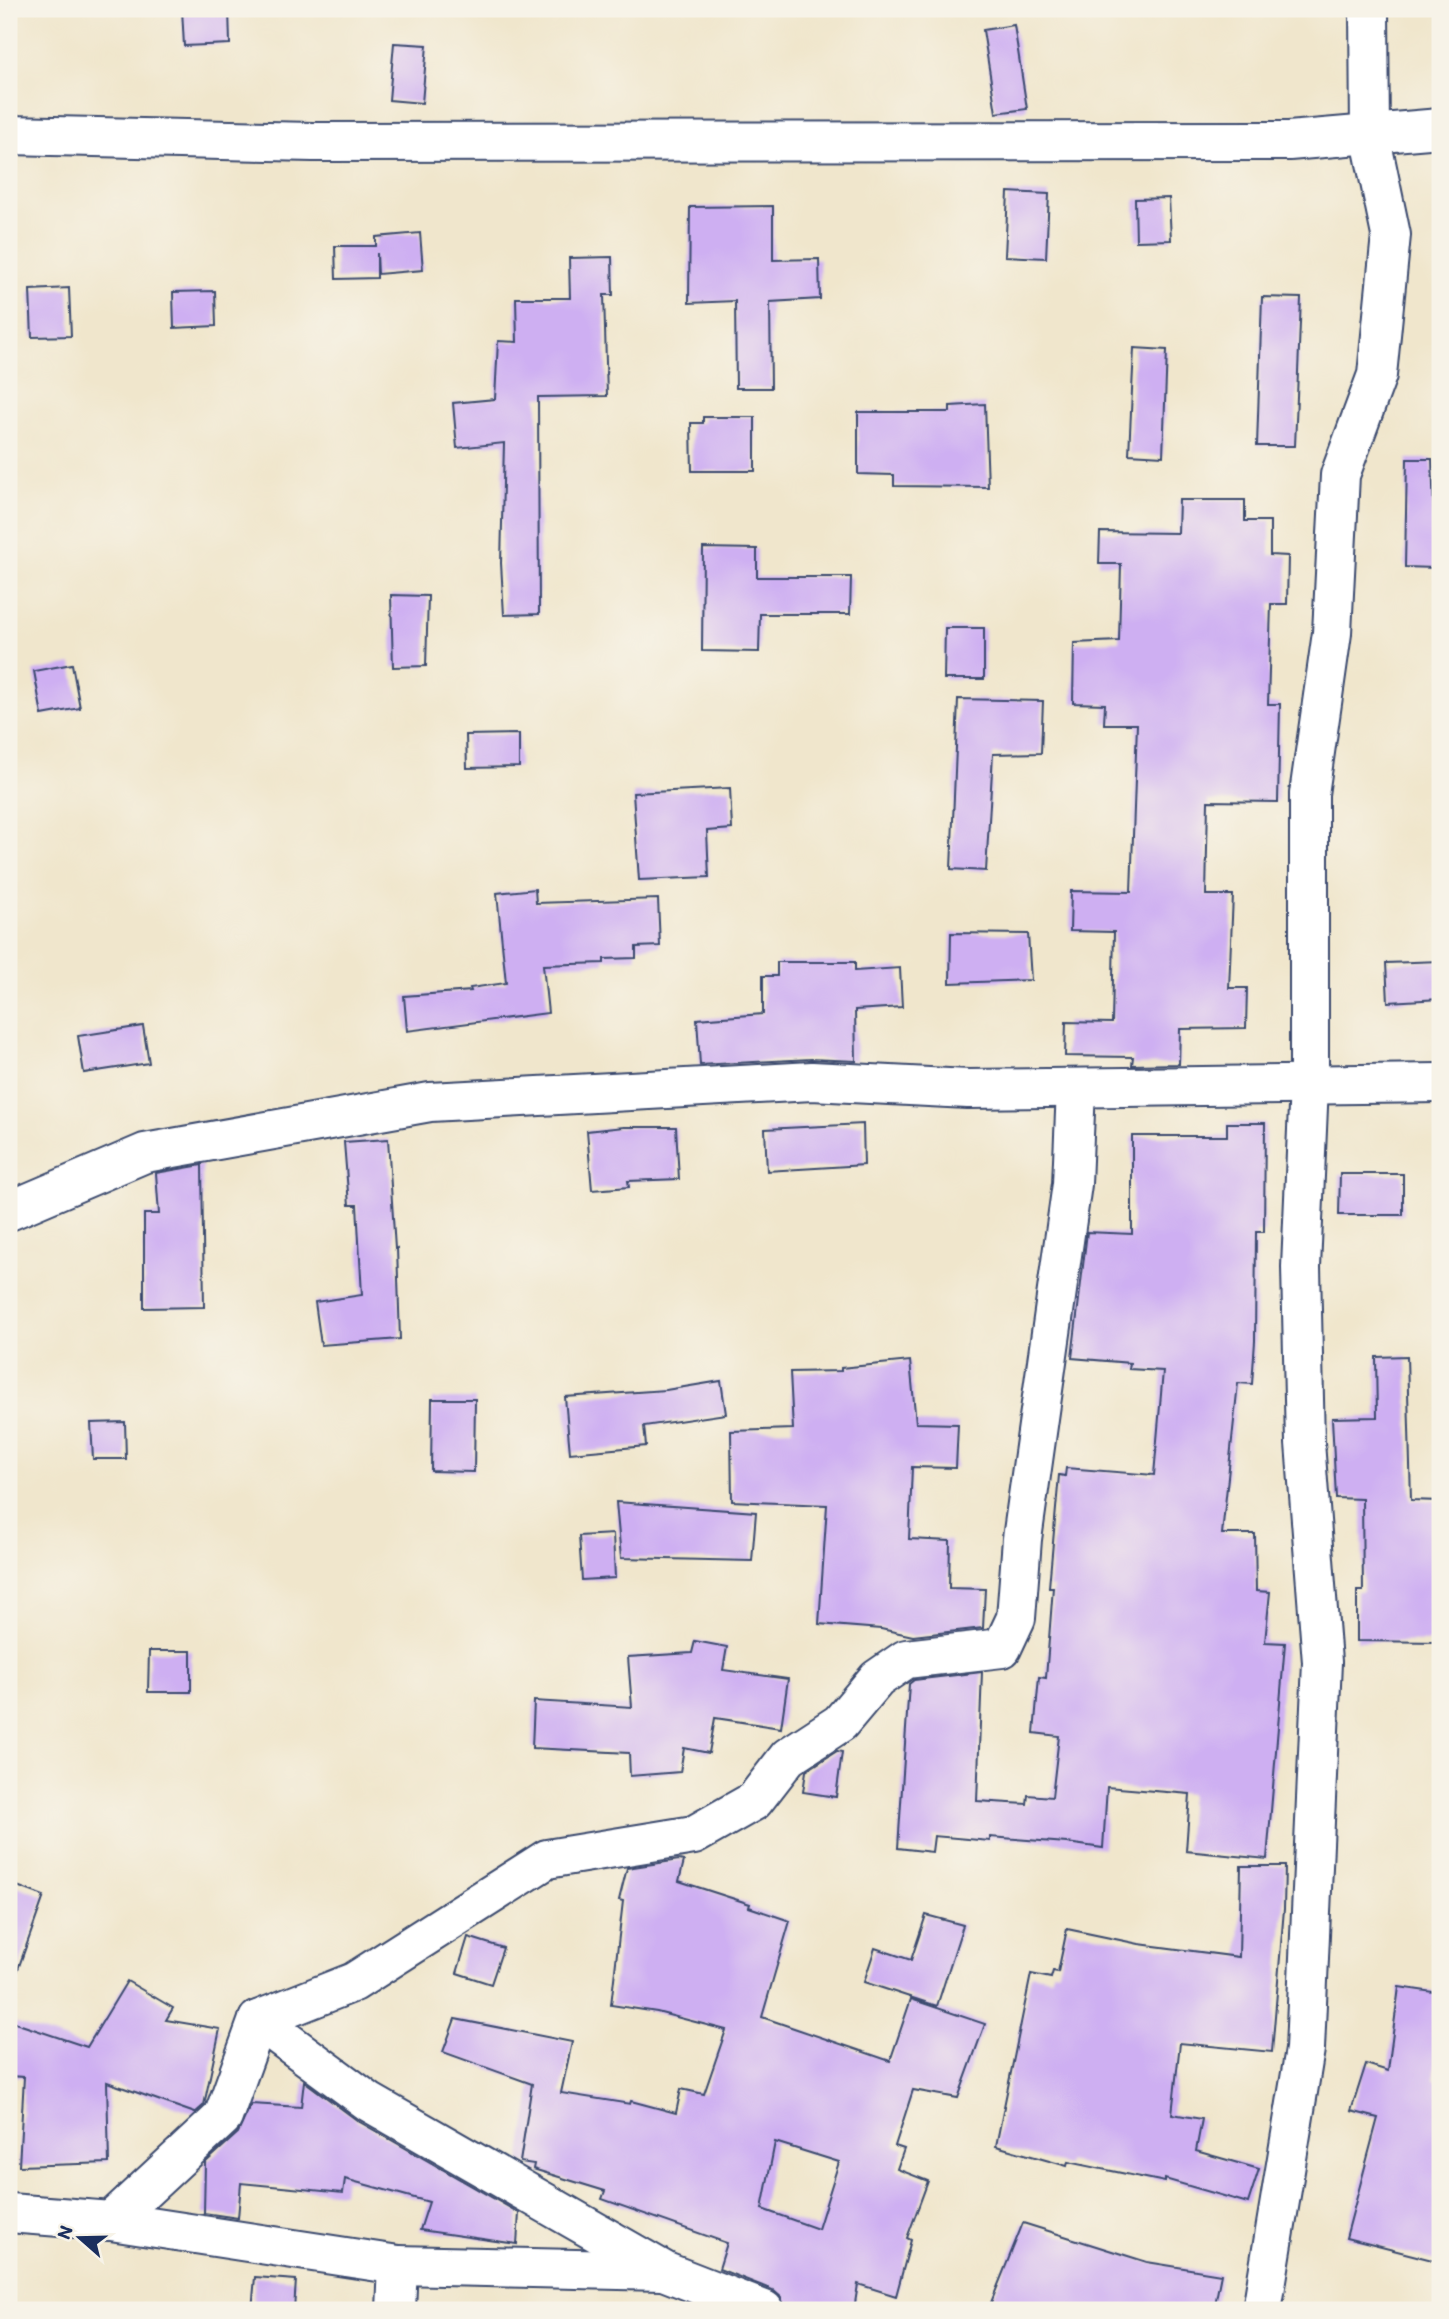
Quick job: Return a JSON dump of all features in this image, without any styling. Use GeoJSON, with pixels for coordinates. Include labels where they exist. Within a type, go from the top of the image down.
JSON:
{"type":"FeatureCollection","features":[{"type":"Feature","properties":{"kind":"street"},"geometry":{"type":"LineString","coordinates":[[1262,2310],[1305,2049],[1322,1662],[1305,1443],[1301,1267],[1309,1084],[1309,794],[1332,633],[1340,475],[1377,375],[1391,235],[1370,134],[1368,9]]}},
{"type":"Feature","properties":{"kind":"street"},"geometry":{"type":"LineString","coordinates":[[9,135],[313,142],[1289,141],[1440,128]]}},
{"type":"Feature","properties":{"kind":"street"},"geometry":{"type":"LineString","coordinates":[[9,1211],[145,1153],[430,1102],[812,1081],[968,1089],[1440,1083]]}},
{"type":"Feature","properties":{"kind":"street"},"geometry":{"type":"LineString","coordinates":[[111,2221],[223,2117],[258,2020],[354,1982],[547,1859],[694,1835],[754,1801],[788,1757],[840,1723],[877,1679],[906,1659],[1002,1648],[1016,1618],[1022,1539],[1072,1184],[1076,1088]]}},
{"type":"Feature","properties":{"kind":"street"},"geometry":{"type":"LineString","coordinates":[[258,2020],[369,2102],[666,2272],[764,2310]]}},
{"type":"Feature","properties":{"kind":"street"},"geometry":{"type":"LineString","coordinates":[[9,2213],[111,2221],[398,2265],[666,2272]]}},
{"type":"Feature","properties":{"kind":"street"},"geometry":{"type":"LineString","coordinates":[[396,2310],[398,2265]]}},
{"type":"Feature","properties":{"kind":"building"},"geometry":{"type":"Polygon","coordinates":[[[182,9],[229,9],[230,44],[184,46],[182,9]]]}},
{"type":"Feature","properties":{"kind":"building"},"geometry":{"type":"Polygon","coordinates":[[[1014,25],[1027,109],[996,113],[983,30],[1014,25]]]}},
{"type":"Feature","properties":{"kind":"building"},"geometry":{"type":"Polygon","coordinates":[[[394,43],[427,45],[422,103],[389,100],[394,43]]]}},
{"type":"Feature","properties":{"kind":"building"},"geometry":{"type":"Polygon","coordinates":[[[1008,192],[1049,194],[1046,258],[1005,256],[1008,192]]]}},
{"type":"Feature","properties":{"kind":"building"},"geometry":{"type":"Polygon","coordinates":[[[1169,198],[1171,240],[1136,241],[1135,199],[1169,198]]]}},
{"type":"Feature","properties":{"kind":"building"},"geometry":{"type":"Polygon","coordinates":[[[773,206],[773,260],[819,259],[820,299],[770,302],[771,388],[736,388],[735,301],[689,303],[690,207],[773,206]]]}},
{"type":"Feature","properties":{"kind":"building"},"geometry":{"type":"Polygon","coordinates":[[[420,233],[423,270],[378,274],[377,253],[377,278],[336,279],[335,246],[376,246],[376,237],[420,233]]]}},
{"type":"Feature","properties":{"kind":"building"},"geometry":{"type":"Polygon","coordinates":[[[612,257],[613,295],[604,295],[607,396],[538,397],[539,614],[504,615],[501,563],[504,443],[457,448],[453,403],[495,399],[498,341],[517,342],[516,298],[570,298],[569,258],[612,257]]]}},
{"type":"Feature","properties":{"kind":"building"},"geometry":{"type":"Polygon","coordinates":[[[69,288],[71,336],[32,337],[30,290],[69,288]]]}},
{"type":"Feature","properties":{"kind":"building"},"geometry":{"type":"Polygon","coordinates":[[[215,291],[216,326],[174,328],[173,292],[215,291]]]}},
{"type":"Feature","properties":{"kind":"building"},"geometry":{"type":"Polygon","coordinates":[[[1262,297],[1301,298],[1295,446],[1257,446],[1262,297]]]}},
{"type":"Feature","properties":{"kind":"building"},"geometry":{"type":"Polygon","coordinates":[[[1134,348],[1167,350],[1163,456],[1129,454],[1134,348]]]}},
{"type":"Feature","properties":{"kind":"building"},"geometry":{"type":"Polygon","coordinates":[[[985,404],[988,487],[894,486],[894,475],[858,474],[858,412],[950,412],[950,406],[985,404]]]}},
{"type":"Feature","properties":{"kind":"building"},"geometry":{"type":"Polygon","coordinates":[[[703,417],[755,417],[755,471],[692,471],[691,423],[703,423],[703,417]]]}},
{"type":"Feature","properties":{"kind":"building"},"geometry":{"type":"Polygon","coordinates":[[[1407,459],[1432,459],[1436,568],[1405,567],[1407,459]]]}},
{"type":"Feature","properties":{"kind":"building"},"geometry":{"type":"Polygon","coordinates":[[[1179,500],[1245,500],[1245,521],[1270,521],[1270,555],[1288,556],[1287,604],[1271,604],[1268,704],[1280,704],[1278,802],[1208,801],[1206,895],[1233,895],[1229,988],[1247,988],[1246,1028],[1180,1029],[1179,1064],[1132,1065],[1133,1057],[1065,1056],[1066,1022],[1112,1023],[1114,932],[1070,931],[1071,891],[1131,892],[1137,724],[1104,724],[1105,704],[1073,703],[1074,643],[1119,641],[1121,564],[1099,564],[1100,532],[1178,533],[1179,500]]]}},
{"type":"Feature","properties":{"kind":"building"},"geometry":{"type":"Polygon","coordinates":[[[703,548],[757,549],[757,577],[851,577],[850,614],[760,614],[759,652],[702,651],[703,548]]]}},
{"type":"Feature","properties":{"kind":"building"},"geometry":{"type":"Polygon","coordinates":[[[391,595],[428,596],[426,666],[393,667],[391,595]]]}},
{"type":"Feature","properties":{"kind":"building"},"geometry":{"type":"Polygon","coordinates":[[[945,628],[984,628],[984,679],[944,679],[945,628]]]}},
{"type":"Feature","properties":{"kind":"building"},"geometry":{"type":"Polygon","coordinates":[[[72,664],[80,708],[42,715],[34,671],[72,664]]]}},
{"type":"Feature","properties":{"kind":"building"},"geometry":{"type":"Polygon","coordinates":[[[958,699],[1043,701],[1041,753],[993,754],[986,871],[951,869],[958,699]]]}},
{"type":"Feature","properties":{"kind":"building"},"geometry":{"type":"Polygon","coordinates":[[[519,734],[519,767],[467,768],[466,735],[519,734]]]}},
{"type":"Feature","properties":{"kind":"building"},"geometry":{"type":"Polygon","coordinates":[[[730,788],[732,829],[707,831],[709,877],[639,880],[633,793],[730,788]]]}},
{"type":"Feature","properties":{"kind":"building"},"geometry":{"type":"Polygon","coordinates":[[[535,889],[536,903],[658,899],[660,946],[636,947],[636,958],[604,959],[604,963],[543,965],[548,1013],[407,1031],[404,996],[471,991],[470,988],[506,983],[497,893],[535,889]]]}},
{"type":"Feature","properties":{"kind":"building"},"geometry":{"type":"Polygon","coordinates":[[[951,933],[1028,934],[1031,980],[950,983],[951,933]]]}},
{"type":"Feature","properties":{"kind":"building"},"geometry":{"type":"Polygon","coordinates":[[[1440,961],[1440,999],[1388,1002],[1386,963],[1440,961]]]}},
{"type":"Feature","properties":{"kind":"building"},"geometry":{"type":"Polygon","coordinates":[[[777,962],[855,962],[855,971],[900,968],[902,1007],[855,1010],[856,1061],[811,1059],[700,1065],[697,1019],[763,1014],[763,976],[777,976],[777,962]]]}},
{"type":"Feature","properties":{"kind":"building"},"geometry":{"type":"Polygon","coordinates":[[[143,1026],[149,1063],[84,1073],[78,1036],[143,1026]]]}},
{"type":"Feature","properties":{"kind":"building"},"geometry":{"type":"Polygon","coordinates":[[[1227,1123],[1265,1123],[1264,1232],[1256,1232],[1252,1384],[1238,1383],[1222,1534],[1255,1534],[1256,1591],[1270,1592],[1265,1642],[1285,1643],[1267,1859],[1186,1851],[1190,1794],[1107,1787],[1103,1848],[990,1837],[990,1841],[934,1836],[932,1852],[898,1848],[909,1684],[914,1680],[982,1672],[977,1801],[1027,1804],[1028,1795],[1052,1797],[1059,1736],[1034,1733],[1039,1677],[1046,1678],[1053,1587],[1049,1587],[1059,1475],[1065,1476],[1066,1468],[1154,1475],[1163,1371],[1129,1369],[1130,1363],[1072,1358],[1087,1232],[1132,1234],[1132,1136],[1227,1136],[1227,1123]]]}},
{"type":"Feature","properties":{"kind":"building"},"geometry":{"type":"Polygon","coordinates":[[[863,1124],[864,1165],[767,1171],[765,1129],[863,1124]]]}},
{"type":"Feature","properties":{"kind":"building"},"geometry":{"type":"Polygon","coordinates":[[[624,1127],[676,1127],[679,1179],[628,1181],[629,1187],[592,1190],[587,1131],[624,1127]]]}},
{"type":"Feature","properties":{"kind":"building"},"geometry":{"type":"Polygon","coordinates":[[[388,1139],[395,1249],[397,1248],[400,1339],[321,1345],[315,1302],[362,1295],[357,1205],[349,1205],[344,1142],[388,1139]]]}},
{"type":"Feature","properties":{"kind":"building"},"geometry":{"type":"Polygon","coordinates":[[[202,1165],[204,1307],[144,1308],[144,1214],[159,1214],[156,1173],[202,1165]]]}},
{"type":"Feature","properties":{"kind":"building"},"geometry":{"type":"Polygon","coordinates":[[[1340,1174],[1403,1174],[1403,1215],[1339,1215],[1340,1174]]]}},
{"type":"Feature","properties":{"kind":"building"},"geometry":{"type":"Polygon","coordinates":[[[1407,1356],[1411,1500],[1440,1501],[1440,1642],[1357,1641],[1357,1591],[1363,1591],[1362,1499],[1336,1498],[1332,1418],[1377,1417],[1376,1357],[1407,1356]]]}},
{"type":"Feature","properties":{"kind":"building"},"geometry":{"type":"Polygon","coordinates":[[[910,1361],[916,1423],[958,1424],[956,1468],[912,1467],[909,1539],[950,1541],[949,1588],[985,1589],[983,1628],[913,1636],[881,1629],[819,1624],[827,1505],[732,1501],[731,1431],[793,1429],[790,1372],[841,1371],[841,1368],[910,1361]]]}},
{"type":"Feature","properties":{"kind":"building"},"geometry":{"type":"Polygon","coordinates":[[[721,1381],[726,1414],[644,1426],[646,1446],[570,1453],[565,1397],[666,1390],[721,1381]]]}},
{"type":"Feature","properties":{"kind":"building"},"geometry":{"type":"Polygon","coordinates":[[[432,1399],[475,1399],[474,1472],[431,1471],[432,1399]]]}},
{"type":"Feature","properties":{"kind":"building"},"geometry":{"type":"Polygon","coordinates":[[[125,1422],[126,1459],[93,1459],[91,1423],[125,1422]]]}},
{"type":"Feature","properties":{"kind":"building"},"geometry":{"type":"Polygon","coordinates":[[[616,1502],[756,1512],[752,1561],[621,1558],[616,1502]]]}},
{"type":"Feature","properties":{"kind":"building"},"geometry":{"type":"Polygon","coordinates":[[[613,1534],[615,1578],[582,1580],[579,1536],[613,1534]]]}},
{"type":"Feature","properties":{"kind":"building"},"geometry":{"type":"Polygon","coordinates":[[[695,1641],[727,1647],[723,1670],[788,1679],[781,1728],[715,1718],[709,1753],[684,1748],[680,1772],[630,1776],[629,1753],[532,1748],[534,1701],[632,1707],[628,1657],[692,1653],[695,1641]]]}},
{"type":"Feature","properties":{"kind":"building"},"geometry":{"type":"Polygon","coordinates":[[[149,1651],[191,1651],[191,1692],[148,1692],[149,1651]]]}},
{"type":"Feature","properties":{"kind":"building"},"geometry":{"type":"Polygon","coordinates":[[[837,1751],[842,1752],[836,1797],[803,1792],[806,1771],[837,1751]]]}},
{"type":"Feature","properties":{"kind":"building"},"geometry":{"type":"Polygon","coordinates":[[[684,1861],[679,1881],[750,1904],[749,1907],[790,1921],[762,2017],[890,2061],[911,1999],[985,2024],[958,2098],[913,2090],[895,2146],[904,2149],[897,2169],[928,2181],[907,2238],[911,2240],[896,2296],[858,2284],[854,2310],[785,2310],[781,2297],[773,2290],[719,2269],[727,2243],[602,2199],[605,2191],[533,2169],[534,2164],[520,2162],[532,2084],[443,2052],[455,2019],[572,2042],[561,2093],[630,2104],[631,2101],[676,2113],[681,2089],[704,2094],[726,2030],[657,2012],[611,2005],[623,1901],[619,1900],[627,1868],[684,1861]],[[775,2142],[762,2209],[818,2229],[839,2162],[775,2142]]]}},
{"type":"Feature","properties":{"kind":"building"},"geometry":{"type":"Polygon","coordinates":[[[1241,1866],[1285,1866],[1272,2052],[1180,2043],[1172,2114],[1202,2119],[1196,2151],[1259,2169],[1248,2203],[1165,2179],[1165,2182],[1068,2162],[1067,2166],[996,2146],[1031,1974],[1051,1978],[1053,1971],[1058,1972],[1067,1929],[1139,1944],[1239,1957],[1241,1866]]]}},
{"type":"Feature","properties":{"kind":"building"},"geometry":{"type":"Polygon","coordinates":[[[9,1883],[44,1896],[13,1983],[9,1982],[9,1883]]]}},
{"type":"Feature","properties":{"kind":"building"},"geometry":{"type":"Polygon","coordinates":[[[926,1915],[963,1925],[937,2006],[864,1982],[875,1948],[911,1960],[926,1915]]]}},
{"type":"Feature","properties":{"kind":"building"},"geometry":{"type":"Polygon","coordinates":[[[468,1937],[503,1948],[491,1984],[457,1973],[468,1937]]]}},
{"type":"Feature","properties":{"kind":"building"},"geometry":{"type":"Polygon","coordinates":[[[127,1981],[173,2008],[166,2020],[220,2029],[204,2105],[195,2113],[107,2082],[109,2163],[19,2166],[24,2077],[9,2076],[9,2021],[87,2047],[127,1981]]]}},
{"type":"Feature","properties":{"kind":"building"},"geometry":{"type":"Polygon","coordinates":[[[1399,1987],[1440,1993],[1440,2038],[1434,2079],[1440,2080],[1440,2262],[1346,2238],[1378,2118],[1351,2111],[1366,2064],[1388,2071],[1399,1987]]]}},
{"type":"Feature","properties":{"kind":"building"},"geometry":{"type":"Polygon","coordinates":[[[304,2081],[358,2121],[519,2213],[517,2244],[420,2230],[429,2202],[345,2179],[343,2193],[241,2183],[238,2218],[204,2213],[205,2163],[238,2133],[251,2104],[301,2107],[304,2081]]]}},
{"type":"Feature","properties":{"kind":"building"},"geometry":{"type":"Polygon","coordinates":[[[1023,2223],[1147,2262],[1221,2274],[1214,2310],[988,2310],[1023,2223]]]}},
{"type":"Feature","properties":{"kind":"building"},"geometry":{"type":"Polygon","coordinates":[[[255,2277],[296,2280],[294,2310],[252,2310],[255,2277]]]}}]}
